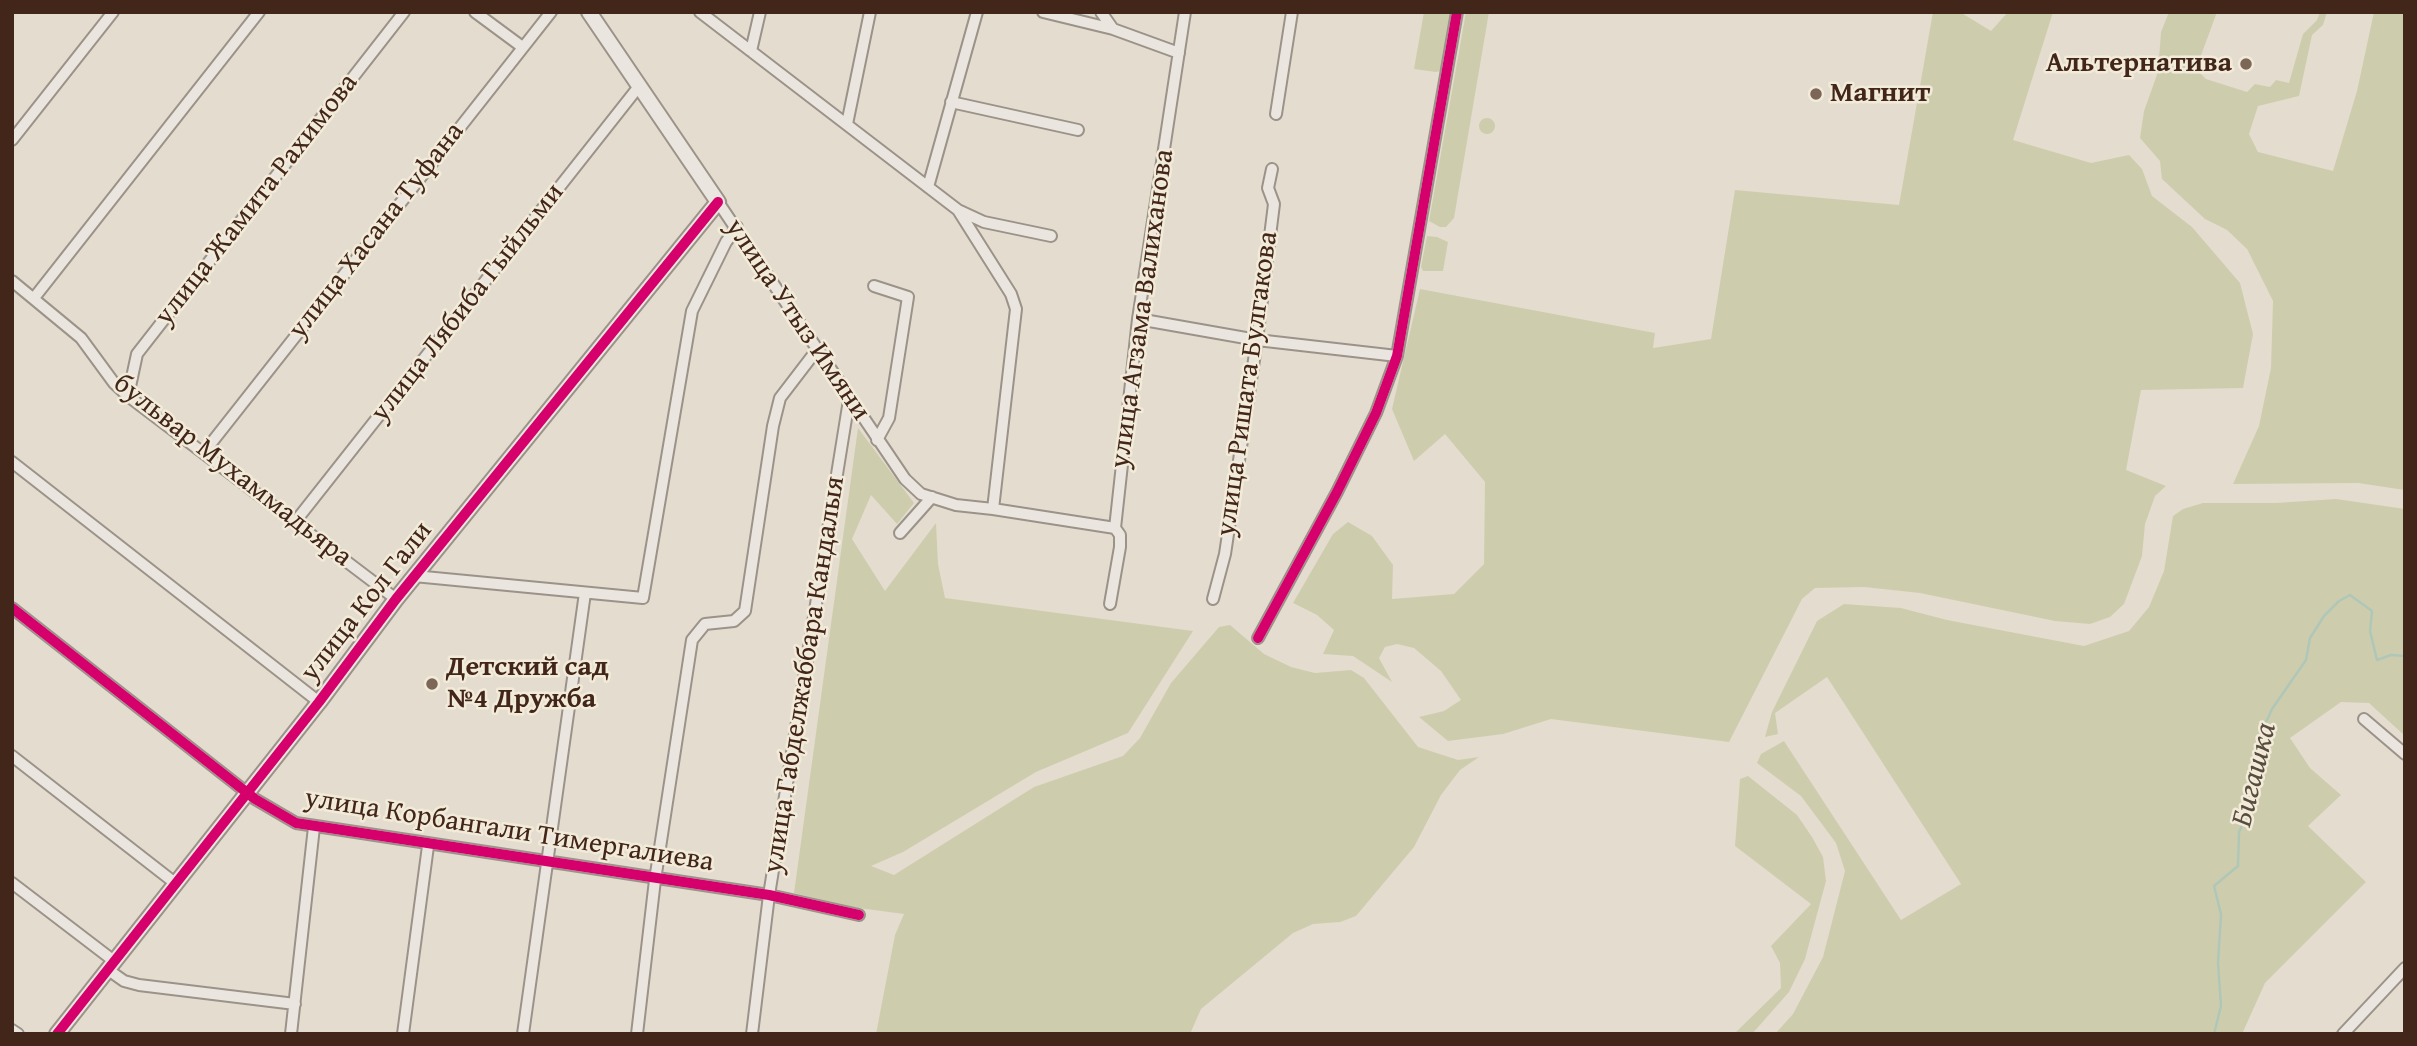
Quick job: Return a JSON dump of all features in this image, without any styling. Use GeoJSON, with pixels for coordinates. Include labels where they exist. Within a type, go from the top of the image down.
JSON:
{"type":"FeatureCollection","features":[{"type":"Feature","properties":{"kind":"street"},"geometry":{"type":"LineString","coordinates":[[12,140],[113,12]]}},
{"type":"Feature","properties":{"kind":"street"},"geometry":{"type":"LineString","coordinates":[[34,298],[259,12]]}},
{"type":"Feature","properties":{"kind":"street","name":"улица Жамита Рахимова"},"geometry":{"type":"LineString","coordinates":[[128,396],[136,354],[404,12]]}},
{"type":"Feature","properties":{"kind":"street"},"geometry":{"type":"LineString","coordinates":[[475,12],[521,47]]}},
{"type":"Feature","properties":{"kind":"street","name":"улица Хасана Туфана"},"geometry":{"type":"LineString","coordinates":[[205,451],[551,12]]}},
{"type":"Feature","properties":{"kind":"street","name":"улица Утыз Имяни"},"geometry":{"type":"LineString","coordinates":[[589,12],[737,227],[849,400],[905,479],[921,494],[956,505],[1115,528]]}},
{"type":"Feature","properties":{"kind":"street"},"geometry":{"type":"LineString","coordinates":[[700,12],[957,210],[984,222],[1051,236]]}},
{"type":"Feature","properties":{"kind":"street"},"geometry":{"type":"LineString","coordinates":[[751,51],[760,12]]}},
{"type":"Feature","properties":{"kind":"street"},"geometry":{"type":"LineString","coordinates":[[847,124],[870,12]]}},
{"type":"Feature","properties":{"kind":"street"},"geometry":{"type":"LineString","coordinates":[[928,187],[933,178],[977,12]]}},
{"type":"Feature","properties":{"kind":"street"},"geometry":{"type":"LineString","coordinates":[[1044,12],[1113,29],[1179,53]]}},
{"type":"Feature","properties":{"kind":"street"},"geometry":{"type":"LineString","coordinates":[[1101,12],[1113,29]]}},
{"type":"Feature","properties":{"kind":"street","name":"улица Агзама Валиханова"},"geometry":{"type":"LineString","coordinates":[[1110,604],[1120,547],[1120,535],[1115,528],[1138,319],[1185,12]]}},
{"type":"Feature","properties":{"kind":"street"},"geometry":{"type":"LineString","coordinates":[[1276,114],[1292,12]]}},
{"type":"Feature","properties":{"kind":"street"},"geometry":{"type":"LineString","coordinates":[[1258,638],[1337,492],[1376,413],[1396,356],[1457,12]]}},
{"type":"Feature","properties":{"kind":"street","name":"улица Лябиба Гыйльми"},"geometry":{"type":"LineString","coordinates":[[295,522],[640,85]]}},
{"type":"Feature","properties":{"kind":"street"},"geometry":{"type":"LineString","coordinates":[[951,102],[1078,130]]}},
{"type":"Feature","properties":{"kind":"street","name":"улица Ришата Булгакова"},"geometry":{"type":"LineString","coordinates":[[1213,599],[1225,554],[1257,340],[1273,204],[1268,188],[1272,169]]}},
{"type":"Feature","properties":{"kind":"street","name":"улица Кол Гали"},"geometry":{"type":"LineString","coordinates":[[57,1034],[319,702],[414,576],[718,202]]}},
{"type":"Feature","properties":{"kind":"street"},"geometry":{"type":"LineString","coordinates":[[957,210],[1012,295],[1016,309],[993,509]]}},
{"type":"Feature","properties":{"kind":"street"},"geometry":{"type":"LineString","coordinates":[[414,576],[643,598],[692,311],[726,242],[737,227]]}},
{"type":"Feature","properties":{"kind":"street","name":"бульвар Мухаммадьяра"},"geometry":{"type":"LineString","coordinates":[[12,281],[81,338],[114,383],[128,396],[205,451],[396,599]]}},
{"type":"Feature","properties":{"kind":"street"},"geometry":{"type":"LineString","coordinates":[[874,286],[908,298],[889,418],[877,440]]}},
{"type":"Feature","properties":{"kind":"street"},"geometry":{"type":"LineString","coordinates":[[1138,319],[1257,340],[1396,356]]}},
{"type":"Feature","properties":{"kind":"street"},"geometry":{"type":"LineString","coordinates":[[637,1034],[655,880],[692,640],[705,624],[734,621],[746,611],[773,426],[780,398],[816,351]]}},
{"type":"Feature","properties":{"kind":"street","name":"улица Габделжаббара Кандалыя"},"geometry":{"type":"LineString","coordinates":[[752,1034],[769,895],[849,400]]}},
{"type":"Feature","properties":{"kind":"street"},"geometry":{"type":"LineString","coordinates":[[12,462],[319,702]]}},
{"type":"Feature","properties":{"kind":"street"},"geometry":{"type":"LineString","coordinates":[[900,533],[932,497]]}},
{"type":"Feature","properties":{"kind":"street"},"geometry":{"type":"LineString","coordinates":[[523,1034],[585,593]]}},
{"type":"Feature","properties":{"kind":"street","name":"улица Корбангали Тимергалиева"},"geometry":{"type":"LineString","coordinates":[[12,608],[248,792],[296,823],[428,846],[769,895],[859,915]]}},
{"type":"Feature","properties":{"kind":"street"},"geometry":{"type":"LineString","coordinates":[[2364,719],[2405,754]]}},
{"type":"Feature","properties":{"kind":"street"},"geometry":{"type":"LineString","coordinates":[[12,756],[175,883]]}},
{"type":"Feature","properties":{"kind":"street"},"geometry":{"type":"LineString","coordinates":[[291,1034],[314,827]]}},
{"type":"Feature","properties":{"kind":"street"},"geometry":{"type":"LineString","coordinates":[[403,1034],[428,846]]}},
{"type":"Feature","properties":{"kind":"street"},"geometry":{"type":"LineString","coordinates":[[12,883],[111,965],[124,981],[295,1004]]}},
{"type":"Feature","properties":{"kind":"street"},"geometry":{"type":"LineString","coordinates":[[2343,1034],[2405,968]]}},
{"type":"Feature","properties":{"kind":"street"},"geometry":{"type":"LineString","coordinates":[[12,1030],[18,1034]]}},
{"type":"Feature","properties":{"kind":"green space"},"geometry":{"type":"Polygon","coordinates":[[[1424,12],[1451,12],[1441,71],[1414,69],[1424,12]]]}},
{"type":"Feature","properties":{"kind":"green space"},"geometry":{"type":"Polygon","coordinates":[[[1466,12],[1489,12],[1454,218],[1446,227],[1440,227],[1429,221],[1466,12]]]}},
{"type":"Feature","properties":{"kind":"green space"},"geometry":{"type":"Polygon","coordinates":[[[1933,12],[1960,12],[1991,31],[2008,12],[2053,12],[2013,140],[2091,163],[2129,155],[2142,169],[2152,196],[2192,227],[2240,283],[2253,334],[2243,388],[2141,390],[2126,470],[2166,486],[2155,496],[2145,524],[2142,556],[2124,604],[2110,617],[2090,624],[2055,621],[1920,593],[1864,587],[1815,588],[1802,599],[1729,742],[1551,719],[1503,734],[1448,741],[1419,717],[1444,711],[1461,700],[1441,671],[1414,648],[1397,644],[1385,647],[1379,658],[1392,682],[1353,656],[1323,654],[1334,630],[1317,615],[1293,603],[1333,534],[1348,522],[1372,536],[1393,565],[1392,599],[1454,594],[1484,564],[1485,482],[1445,434],[1414,461],[1392,409],[1420,289],[1655,333],[1653,348],[1711,339],[1735,190],[1899,205],[1933,12]]]}},
{"type":"Feature","properties":{"kind":"green space"},"geometry":{"type":"Polygon","coordinates":[[[2169,12],[2217,12],[2196,69],[2206,79],[2247,92],[2255,84],[2270,87],[2276,80],[2289,83],[2303,34],[2317,20],[2320,12],[2327,12],[2323,25],[2312,35],[2299,96],[2258,106],[2249,134],[2258,152],[2333,171],[2357,91],[2374,12],[2405,12],[2405,490],[2358,483],[2233,484],[2259,426],[2271,368],[2273,301],[2247,249],[2227,230],[2205,219],[2162,179],[2160,161],[2140,138],[2144,111],[2158,72],[2161,32],[2169,12]]]}},
{"type":"Feature","properties":{"kind":"green space"},"geometry":{"type":"Polygon","coordinates":[[[1487,118],[1493,120],[1493,132],[1487,134],[1481,132],[1479,126],[1481,120],[1487,118]]]}},
{"type":"Feature","properties":{"kind":"green space"},"geometry":{"type":"Polygon","coordinates":[[[1427,236],[1448,242],[1443,271],[1423,271],[1421,267],[1427,236]]]}},
{"type":"Feature","properties":{"kind":"green space"},"geometry":{"type":"Polygon","coordinates":[[[858,428],[914,503],[897,524],[871,495],[852,539],[885,591],[936,523],[938,564],[945,598],[1193,631],[1128,733],[1036,772],[903,852],[871,866],[894,875],[1034,787],[1123,756],[1140,738],[1171,683],[1219,627],[1230,625],[1264,654],[1291,667],[1315,673],[1351,670],[1364,678],[1418,747],[1458,760],[1479,757],[1460,770],[1441,795],[1414,847],[1356,916],[1340,922],[1313,924],[1293,933],[1201,1009],[1190,1034],[876,1034],[895,935],[904,914],[851,907],[794,893],[858,428]]]}},
{"type":"Feature","properties":{"kind":"green space"},"geometry":{"type":"Polygon","coordinates":[[[2336,499],[2405,509],[2405,736],[2369,703],[2341,702],[2290,738],[2310,768],[2341,795],[2308,826],[2366,882],[2265,983],[2242,1034],[1775,1034],[1793,1014],[1823,957],[1845,871],[1836,843],[1801,796],[1757,763],[1761,754],[1784,741],[1901,920],[1961,884],[1827,677],[1775,713],[1778,734],[1765,737],[1772,712],[1817,621],[1844,604],[1901,608],[1947,620],[2084,646],[2129,631],[2149,607],[2164,571],[2173,516],[2183,509],[2203,503],[2276,503],[2336,499]]]}},
{"type":"Feature","properties":{"kind":"green space"},"geometry":{"type":"Polygon","coordinates":[[[1748,776],[1797,815],[1823,857],[1826,881],[1805,959],[1789,992],[1752,1034],[1734,1034],[1781,988],[1780,963],[1771,946],[1811,904],[1735,846],[1740,779],[1748,776]]]}},
{"type":"Feature","properties":{"kind":"waterway","name":"Бигашка"},"geometry":{"type":"LineString","coordinates":[[2214,1034],[2221,1006],[2218,963],[2221,914],[2214,886],[2238,866],[2239,832],[2255,798],[2251,772],[2258,740],[2272,709],[2306,660],[2310,638],[2324,616],[2339,601],[2350,595],[2372,611],[2370,631],[2377,660],[2391,655],[2405,656]]}},
{"type":"Feature","properties":{"kind":"cycle path"},"geometry":{"type":"LineString","coordinates":[[1258,638],[1337,492],[1376,413],[1397,356],[1457,12]]}},
{"type":"Feature","properties":{"kind":"cycle path"},"geometry":{"type":"LineString","coordinates":[[57,1034],[319,702],[396,599],[718,202]]}},
{"type":"Feature","properties":{"kind":"cycle path"},"geometry":{"type":"LineString","coordinates":[[12,608],[255,799],[296,823],[769,895],[859,915]]}},
{"type":"Feature","properties":{"kind":"place","name":"Альтернатива"},"geometry":{"type":"Point","coordinates":[2246,64]}},
{"type":"Feature","properties":{"kind":"place","name":"Магнит"},"geometry":{"type":"Point","coordinates":[1816,94]}},
{"type":"Feature","properties":{"kind":"place","name":"Детский сад №4 Дружба"},"geometry":{"type":"Point","coordinates":[432,684]}}]}
